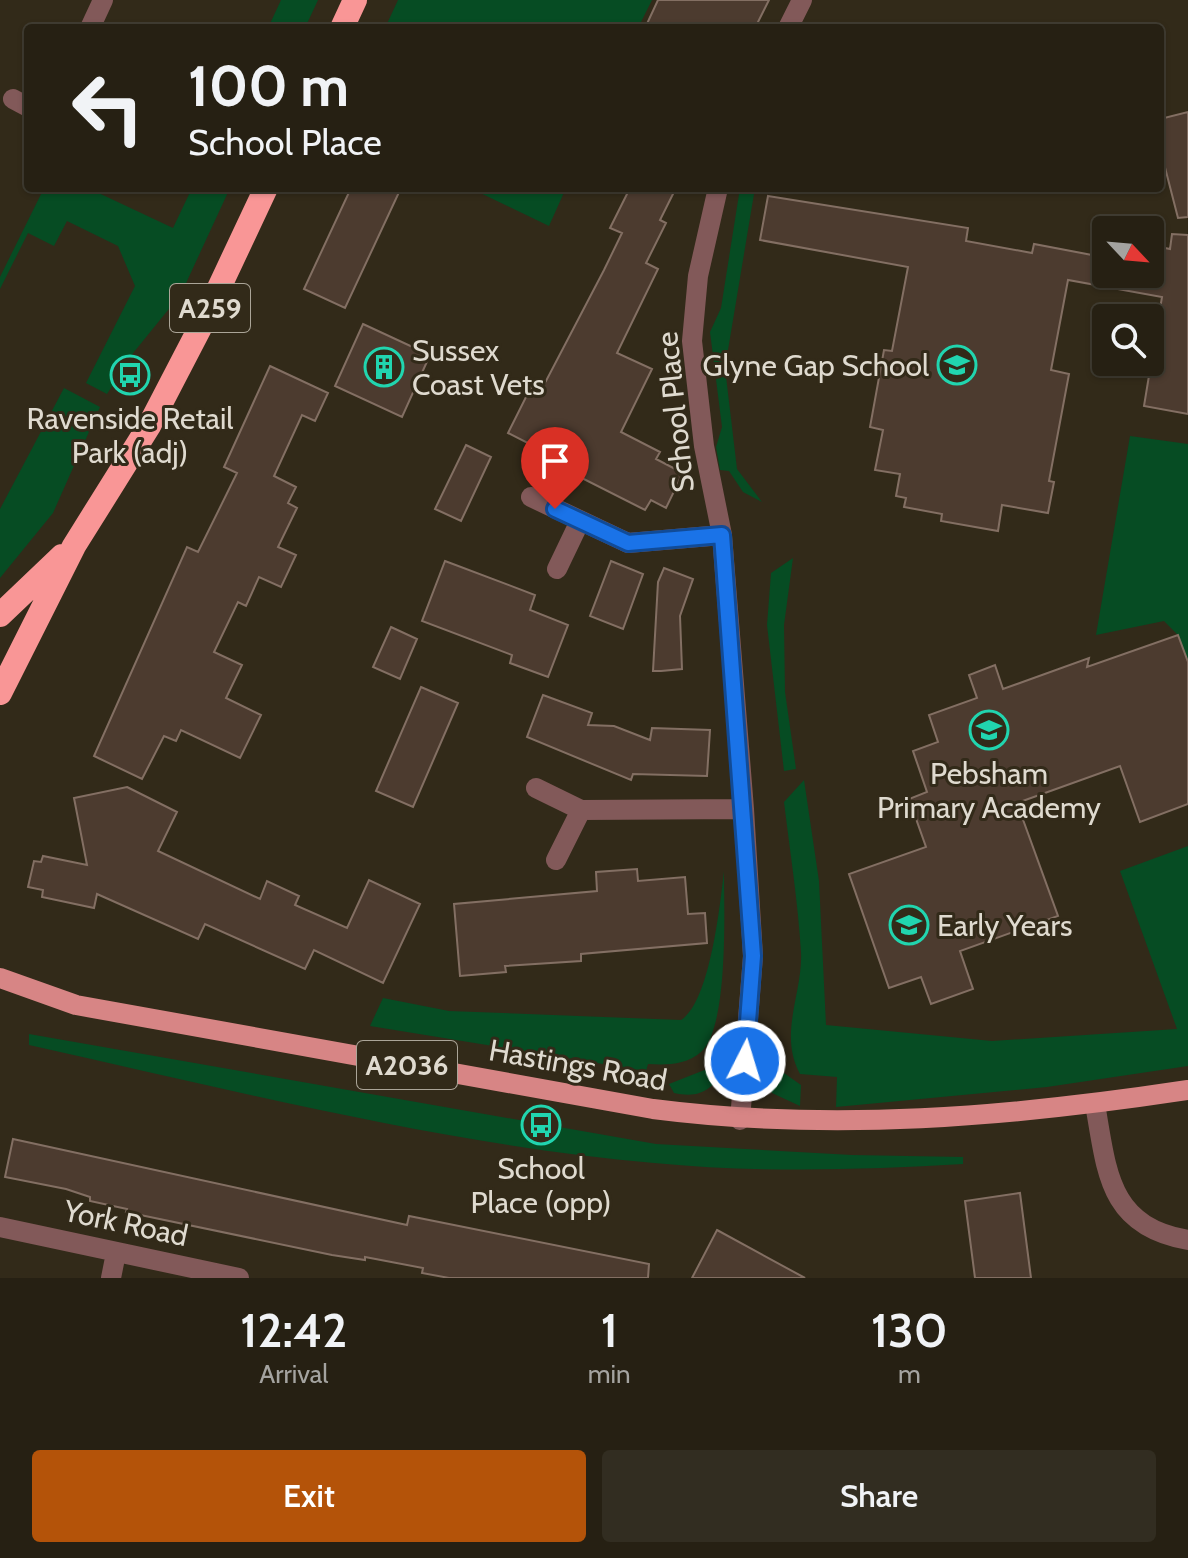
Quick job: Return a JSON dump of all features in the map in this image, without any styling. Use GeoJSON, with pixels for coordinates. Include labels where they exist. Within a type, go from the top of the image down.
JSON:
{"type":"FeatureCollection","features":[{"type":"Feature","properties":{"kind":"highway"},"geometry":{"type":"LineString","coordinates":[[344,24],[355,0]]}},
{"type":"Feature","properties":{"kind":"highway","name":"A259"},"geometry":{"type":"LineString","coordinates":[[0,693],[74,546],[149,426],[203,322],[264,192]]}},
{"type":"Feature","properties":{"kind":"highway","name":"A259"},"geometry":{"type":"LineString","coordinates":[[0,615],[74,546]]}},
{"type":"Feature","properties":{"kind":"main road","name":"Hastings Road"},"geometry":{"type":"LineString","coordinates":[[0,962],[5,981],[76,1005],[653,1109],[740,1120],[915,1120],[1095,1104],[1188,1090]]}},
{"type":"Feature","properties":{"kind":"street"},"geometry":{"type":"LineString","coordinates":[[92,24],[103,0]]}},
{"type":"Feature","properties":{"kind":"street"},"geometry":{"type":"LineString","coordinates":[[790,24],[802,0]]}},
{"type":"Feature","properties":{"kind":"street","name":"School Place"},"geometry":{"type":"LineString","coordinates":[[717,192],[698,276],[692,341],[704,446],[722,535],[744,809],[753,956],[740,1120]]}},
{"type":"Feature","properties":{"kind":"street"},"geometry":{"type":"LineString","coordinates":[[531,497],[628,543],[722,535]]}},
{"type":"Feature","properties":{"kind":"street"},"geometry":{"type":"LineString","coordinates":[[557,569],[580,521]]}},
{"type":"Feature","properties":{"kind":"street"},"geometry":{"type":"LineString","coordinates":[[536,788],[581,810],[744,809]]}},
{"type":"Feature","properties":{"kind":"street"},"geometry":{"type":"LineString","coordinates":[[556,860],[581,810]]}},
{"type":"Feature","properties":{"kind":"street"},"geometry":{"type":"LineString","coordinates":[[1095,1104],[1108,1176],[1117,1198],[1133,1218],[1150,1230],[1188,1240]]}},
{"type":"Feature","properties":{"kind":"street","name":"York Road"},"geometry":{"type":"LineString","coordinates":[[0,1227],[239,1278]]}},
{"type":"Feature","properties":{"kind":"street"},"geometry":{"type":"LineString","coordinates":[[111,1278],[116,1253]]}},
{"type":"Feature","properties":{"kind":"green space"},"geometry":{"type":"Polygon","coordinates":[[[281,0],[318,0],[307,24],[270,24],[281,0]]]}},
{"type":"Feature","properties":{"kind":"green space"},"geometry":{"type":"Polygon","coordinates":[[[398,0],[652,0],[640,24],[387,24],[398,0]]]}},
{"type":"Feature","properties":{"kind":"green space"},"geometry":{"type":"Polygon","coordinates":[[[42,192],[96,192],[173,228],[190,192],[228,192],[181,294],[134,352],[107,394],[86,383],[135,286],[118,246],[67,221],[54,246],[28,233],[0,289],[0,277],[42,192]]]}},
{"type":"Feature","properties":{"kind":"green space"},"geometry":{"type":"Polygon","coordinates":[[[478,192],[564,192],[549,226],[478,192]]]}},
{"type":"Feature","properties":{"kind":"green space"},"geometry":{"type":"Polygon","coordinates":[[[739,192],[754,192],[725,368],[737,469],[762,502],[743,492],[729,471],[720,470],[716,447],[722,427],[710,332],[721,308],[739,192]]]}},
{"type":"Feature","properties":{"kind":"green space"},"geometry":{"type":"Polygon","coordinates":[[[64,388],[100,407],[53,513],[0,578],[0,509],[64,388]]]}},
{"type":"Feature","properties":{"kind":"green space"},"geometry":{"type":"Polygon","coordinates":[[[1130,436],[1188,444],[1188,662],[1178,635],[1164,621],[1096,635],[1130,436]]]}},
{"type":"Feature","properties":{"kind":"green space"},"geometry":{"type":"Polygon","coordinates":[[[793,558],[784,625],[785,692],[796,769],[784,771],[767,625],[771,573],[793,558]]]}},
{"type":"Feature","properties":{"kind":"green space"},"geometry":{"type":"Polygon","coordinates":[[[804,780],[819,881],[826,1025],[992,1041],[1177,1029],[1120,871],[1188,846],[1188,1066],[1047,1087],[836,1107],[837,1077],[800,1074],[791,1044],[801,952],[784,802],[804,780]]]}},
{"type":"Feature","properties":{"kind":"green space"},"geometry":{"type":"Polygon","coordinates":[[[724,871],[721,994],[710,1039],[701,1052],[689,1060],[648,1064],[646,1071],[370,1026],[383,998],[449,1011],[681,1020],[691,1010],[706,974],[724,871]]]}},
{"type":"Feature","properties":{"kind":"green space"},"geometry":{"type":"Polygon","coordinates":[[[29,1034],[656,1144],[852,1155],[963,1157],[963,1164],[770,1169],[692,1166],[575,1154],[496,1143],[262,1098],[29,1045],[29,1034]]]}},
{"type":"Feature","properties":{"kind":"green space"},"geometry":{"type":"Polygon","coordinates":[[[763,1050],[771,1050],[777,1068],[801,1085],[800,1106],[772,1093],[764,1072],[763,1050]]]}},
{"type":"Feature","properties":{"kind":"green space"},"geometry":{"type":"Polygon","coordinates":[[[723,1051],[727,1066],[717,1081],[692,1095],[674,1093],[669,1084],[707,1069],[723,1051]]]}},
{"type":"Feature","properties":{"kind":"building"},"geometry":{"type":"Polygon","coordinates":[[[658,0],[769,0],[757,24],[647,24],[658,0]]]}},
{"type":"Feature","properties":{"kind":"building"},"geometry":{"type":"Polygon","coordinates":[[[1188,112],[1188,217],[1178,218],[1164,164],[1164,118],[1188,112]]]}},
{"type":"Feature","properties":{"kind":"building"},"geometry":{"type":"Polygon","coordinates":[[[349,192],[399,192],[345,308],[304,289],[349,192]]]}},
{"type":"Feature","properties":{"kind":"building"},"geometry":{"type":"Polygon","coordinates":[[[628,192],[674,192],[660,220],[666,223],[646,263],[658,269],[617,353],[652,369],[621,432],[660,452],[656,459],[683,473],[666,508],[651,500],[645,510],[560,467],[563,461],[508,433],[531,387],[539,391],[546,381],[604,270],[622,233],[610,228],[628,192]]]}},
{"type":"Feature","properties":{"kind":"building"},"geometry":{"type":"Polygon","coordinates":[[[768,196],[968,228],[966,241],[1032,253],[1034,244],[1092,255],[1092,284],[1068,280],[1051,370],[1069,374],[1049,481],[1054,482],[1048,513],[1002,505],[998,531],[941,521],[942,514],[904,507],[906,498],[896,496],[900,474],[875,470],[883,430],[870,427],[884,350],[892,351],[908,267],[760,240],[768,196]]]}},
{"type":"Feature","properties":{"kind":"building"},"geometry":{"type":"Polygon","coordinates":[[[1172,234],[1188,235],[1188,414],[1144,406],[1149,376],[1164,376],[1162,297],[1112,288],[1164,288],[1164,248],[1170,249],[1172,234]]]}},
{"type":"Feature","properties":{"kind":"building","name":"Sussex Coast Vets"},"geometry":{"type":"Polygon","coordinates":[[[363,324],[430,355],[402,417],[335,386],[363,324]]]}},
{"type":"Feature","properties":{"kind":"building"},"geometry":{"type":"Polygon","coordinates":[[[270,366],[328,393],[315,421],[302,415],[274,476],[296,487],[288,503],[297,508],[278,547],[296,555],[281,587],[259,577],[246,606],[238,602],[214,652],[242,665],[226,698],[261,715],[240,758],[181,730],[176,741],[164,736],[142,779],[94,756],[187,547],[198,552],[237,473],[224,467],[270,366]]]}},
{"type":"Feature","properties":{"kind":"building"},"geometry":{"type":"Polygon","coordinates":[[[466,445],[491,457],[461,521],[435,509],[466,445]]]}},
{"type":"Feature","properties":{"kind":"building"},"geometry":{"type":"Polygon","coordinates":[[[445,561],[535,595],[530,610],[568,625],[548,677],[510,663],[512,655],[422,621],[445,561]]]}},
{"type":"Feature","properties":{"kind":"building"},"geometry":{"type":"Polygon","coordinates":[[[611,561],[643,574],[623,629],[590,616],[611,561]]]}},
{"type":"Feature","properties":{"kind":"building"},"geometry":{"type":"Polygon","coordinates":[[[664,568],[693,579],[680,616],[682,669],[653,671],[658,582],[664,568]]]}},
{"type":"Feature","properties":{"kind":"building"},"geometry":{"type":"Polygon","coordinates":[[[391,627],[417,639],[400,679],[373,667],[391,627]]]}},
{"type":"Feature","properties":{"kind":"building"},"geometry":{"type":"Polygon","coordinates":[[[1178,635],[1188,662],[1188,804],[1140,822],[1120,766],[1017,803],[1058,916],[960,951],[973,989],[931,1004],[921,977],[889,988],[849,874],[926,847],[909,799],[927,792],[913,751],[938,742],[929,715],[977,698],[969,675],[995,665],[1003,689],[1089,658],[1087,667],[1178,635]]]}},
{"type":"Feature","properties":{"kind":"building"},"geometry":{"type":"Polygon","coordinates":[[[421,687],[458,703],[413,807],[376,791],[421,687]]]}},
{"type":"Feature","properties":{"kind":"building"},"geometry":{"type":"Polygon","coordinates":[[[543,695],[592,713],[588,725],[614,726],[650,740],[652,728],[710,730],[707,776],[633,774],[631,780],[527,737],[543,695]]]}},
{"type":"Feature","properties":{"kind":"building"},"geometry":{"type":"Polygon","coordinates":[[[127,787],[177,812],[158,851],[260,899],[267,881],[299,896],[295,905],[347,928],[369,880],[420,904],[383,983],[314,950],[305,969],[205,924],[198,939],[97,894],[94,908],[42,897],[43,890],[28,887],[34,861],[41,862],[43,856],[87,865],[74,798],[127,787]]]}},
{"type":"Feature","properties":{"kind":"building"},"geometry":{"type":"Polygon","coordinates":[[[637,869],[638,881],[685,877],[688,914],[705,913],[707,943],[581,954],[581,961],[505,966],[506,972],[460,976],[454,904],[597,891],[596,872],[637,869]]]}},
{"type":"Feature","properties":{"kind":"building"},"geometry":{"type":"Polygon","coordinates":[[[13,1139],[407,1225],[409,1216],[649,1264],[648,1278],[449,1278],[422,1273],[423,1268],[365,1257],[365,1260],[332,1255],[126,1212],[127,1209],[90,1201],[90,1197],[66,1189],[5,1177],[13,1139]]]}},
{"type":"Feature","properties":{"kind":"building"},"geometry":{"type":"Polygon","coordinates":[[[1020,1193],[1031,1278],[975,1278],[965,1201],[1020,1193]]]}},
{"type":"Feature","properties":{"kind":"building"},"geometry":{"type":"Polygon","coordinates":[[[717,1230],[805,1278],[692,1278],[717,1230]]]}},
{"type":"Feature","properties":{"kind":"place","name":"Glyne Gap School"},"geometry":{"type":"Point","coordinates":[957,365]}},
{"type":"Feature","properties":{"kind":"place","name":"Sussex Coast Vets"},"geometry":{"type":"Point","coordinates":[384,367]}},
{"type":"Feature","properties":{"kind":"place","name":"Ravenside Retail Park (adj)"},"geometry":{"type":"Point","coordinates":[130,375]}},
{"type":"Feature","properties":{"kind":"place","name":"Pebsham Primary Academy"},"geometry":{"type":"Point","coordinates":[989,730]}},
{"type":"Feature","properties":{"kind":"place","name":"Early Years"},"geometry":{"type":"Point","coordinates":[909,925]}},
{"type":"Feature","properties":{"kind":"place","name":"School Place (opp)"},"geometry":{"type":"Point","coordinates":[541,1125]}},
{"type":"Feature","properties":{"kind":"route"},"geometry":{"type":"LineString","coordinates":[[555,509],[628,543],[722,535],[753,956],[745,1061]]}}]}
